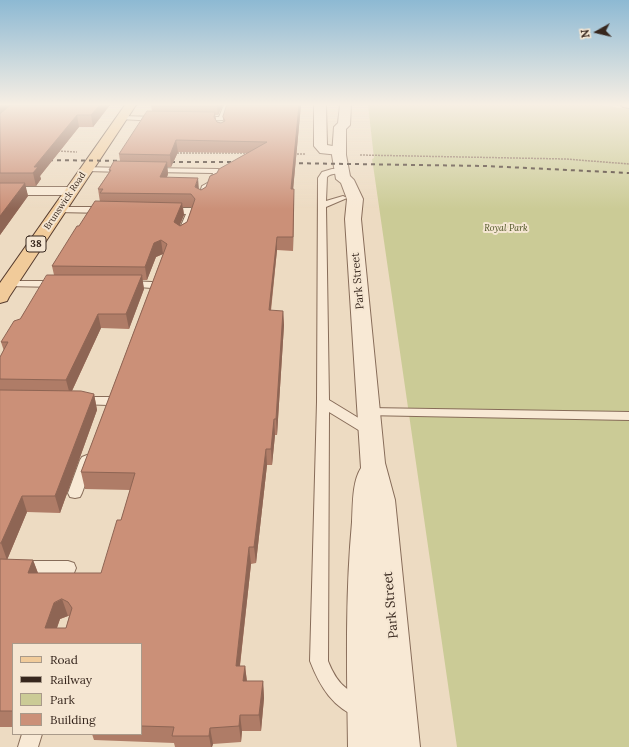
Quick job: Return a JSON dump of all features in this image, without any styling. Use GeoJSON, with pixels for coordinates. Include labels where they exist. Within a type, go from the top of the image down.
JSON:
{"type":"FeatureCollection","features":[{"type":"Feature","properties":{"kind":"main road","name":"Brunswick Road"},"geometry":{"type":"LineString","coordinates":[[4,290],[106,140]]}},
{"type":"Feature","properties":{"kind":"street"},"geometry":{"type":"LineString","coordinates":[[321,140],[321,146],[325,150],[339,151]]}},
{"type":"Feature","properties":{"kind":"street","name":"Park Street"},"geometry":{"type":"LineString","coordinates":[[339,140],[339,151],[342,175],[347,180],[355,199],[353,219],[372,463],[367,500],[362,602],[387,726],[366,747]]}},
{"type":"Feature","properties":{"kind":"street","name":"Park Street"},"geometry":{"type":"LineString","coordinates":[[342,175],[337,182],[353,219]]}},
{"type":"Feature","properties":{"kind":"street"},"geometry":{"type":"LineString","coordinates":[[0,191],[72,191]]}},
{"type":"Feature","properties":{"kind":"lane"},"geometry":{"type":"LineString","coordinates":[[86,170],[218,171],[214,182],[206,186],[202,199]]}},
{"type":"Feature","properties":{"kind":"lane"},"geometry":{"type":"LineString","coordinates":[[342,175],[330,172],[322,177],[323,402],[319,661],[325,679],[337,694],[387,726]]}},
{"type":"Feature","properties":{"kind":"lane"},"geometry":{"type":"LineString","coordinates":[[322,206],[343,198]]}},
{"type":"Feature","properties":{"kind":"lane"},"geometry":{"type":"LineString","coordinates":[[59,210],[113,210]]}},
{"type":"Feature","properties":{"kind":"lane"},"geometry":{"type":"LineString","coordinates":[[160,211],[191,211],[182,235]]}},
{"type":"Feature","properties":{"kind":"lane"},"geometry":{"type":"LineString","coordinates":[[146,299],[157,272]]}},
{"type":"Feature","properties":{"kind":"lane"},"geometry":{"type":"LineString","coordinates":[[4,290],[68,284]]}},
{"type":"Feature","properties":{"kind":"lane"},"geometry":{"type":"LineString","coordinates":[[121,284],[152,285]]}},
{"type":"Feature","properties":{"kind":"lane"},"geometry":{"type":"LineString","coordinates":[[104,415],[114,387]]}},
{"type":"Feature","properties":{"kind":"lane"},"geometry":{"type":"LineString","coordinates":[[70,401],[109,401]]}},
{"type":"Feature","properties":{"kind":"lane"},"geometry":{"type":"LineString","coordinates":[[323,402],[369,422],[629,416]]}},
{"type":"Feature","properties":{"kind":"lane"},"geometry":{"type":"LineString","coordinates":[[75,493],[90,451]]}},
{"type":"Feature","properties":{"kind":"lane"},"geometry":{"type":"LineString","coordinates":[[0,568],[68,568]]}},
{"type":"Feature","properties":{"kind":"lane"},"geometry":{"type":"LineString","coordinates":[[28,747],[32,735]]}},
{"type":"Feature","properties":{"kind":"green space","name":"Royal Park"},"geometry":{"type":"Polygon","coordinates":[[[372,140],[629,140],[629,747],[457,747],[372,159],[374,158],[372,140]]]}},
{"type":"Feature","properties":{"kind":"building"},"geometry":{"type":"Polygon","coordinates":[[[0,140],[56,140],[34,167],[38,167],[33,173],[0,173],[0,140]]]}},
{"type":"Feature","properties":{"kind":"building"},"geometry":{"type":"Polygon","coordinates":[[[128,140],[296,140],[291,189],[294,189],[293,237],[277,237],[269,310],[283,311],[276,419],[274,419],[271,449],[266,449],[254,547],[249,547],[236,666],[245,666],[243,681],[263,681],[259,715],[240,715],[239,726],[210,728],[209,736],[172,736],[174,727],[142,726],[142,643],[12,643],[12,711],[0,711],[0,559],[33,560],[28,573],[101,573],[117,520],[121,520],[135,473],[81,472],[167,244],[161,240],[154,243],[145,267],[52,266],[77,226],[79,226],[95,201],[182,203],[174,222],[180,226],[187,222],[195,199],[191,194],[100,193],[103,189],[98,189],[111,170],[109,170],[114,161],[167,162],[160,177],[198,178],[195,187],[201,190],[206,187],[210,176],[217,173],[219,169],[267,142],[176,140],[170,155],[119,154],[128,140]],[[62,599],[54,603],[45,628],[66,628],[72,608],[68,602],[62,599]]]}},
{"type":"Feature","properties":{"kind":"building"},"geometry":{"type":"Polygon","coordinates":[[[0,183],[25,183],[0,216],[0,183]]]}},
{"type":"Feature","properties":{"kind":"building"},"geometry":{"type":"Polygon","coordinates":[[[47,275],[142,275],[126,314],[98,314],[66,380],[0,379],[0,357],[8,342],[1,342],[14,321],[20,319],[47,275]]]}},
{"type":"Feature","properties":{"kind":"building"},"geometry":{"type":"Polygon","coordinates":[[[0,390],[81,391],[94,394],[55,496],[22,496],[1,543],[0,543],[0,390]]]}},
{"type":"Feature","properties":{"kind":"railway"},"geometry":{"type":"LineString","coordinates":[[41,160],[131,161]]}},
{"type":"Feature","properties":{"kind":"railway"},"geometry":{"type":"LineString","coordinates":[[163,162],[241,162]]}},
{"type":"Feature","properties":{"kind":"railway"},"geometry":{"type":"LineString","coordinates":[[283,163],[486,166],[629,173]]}}]}
